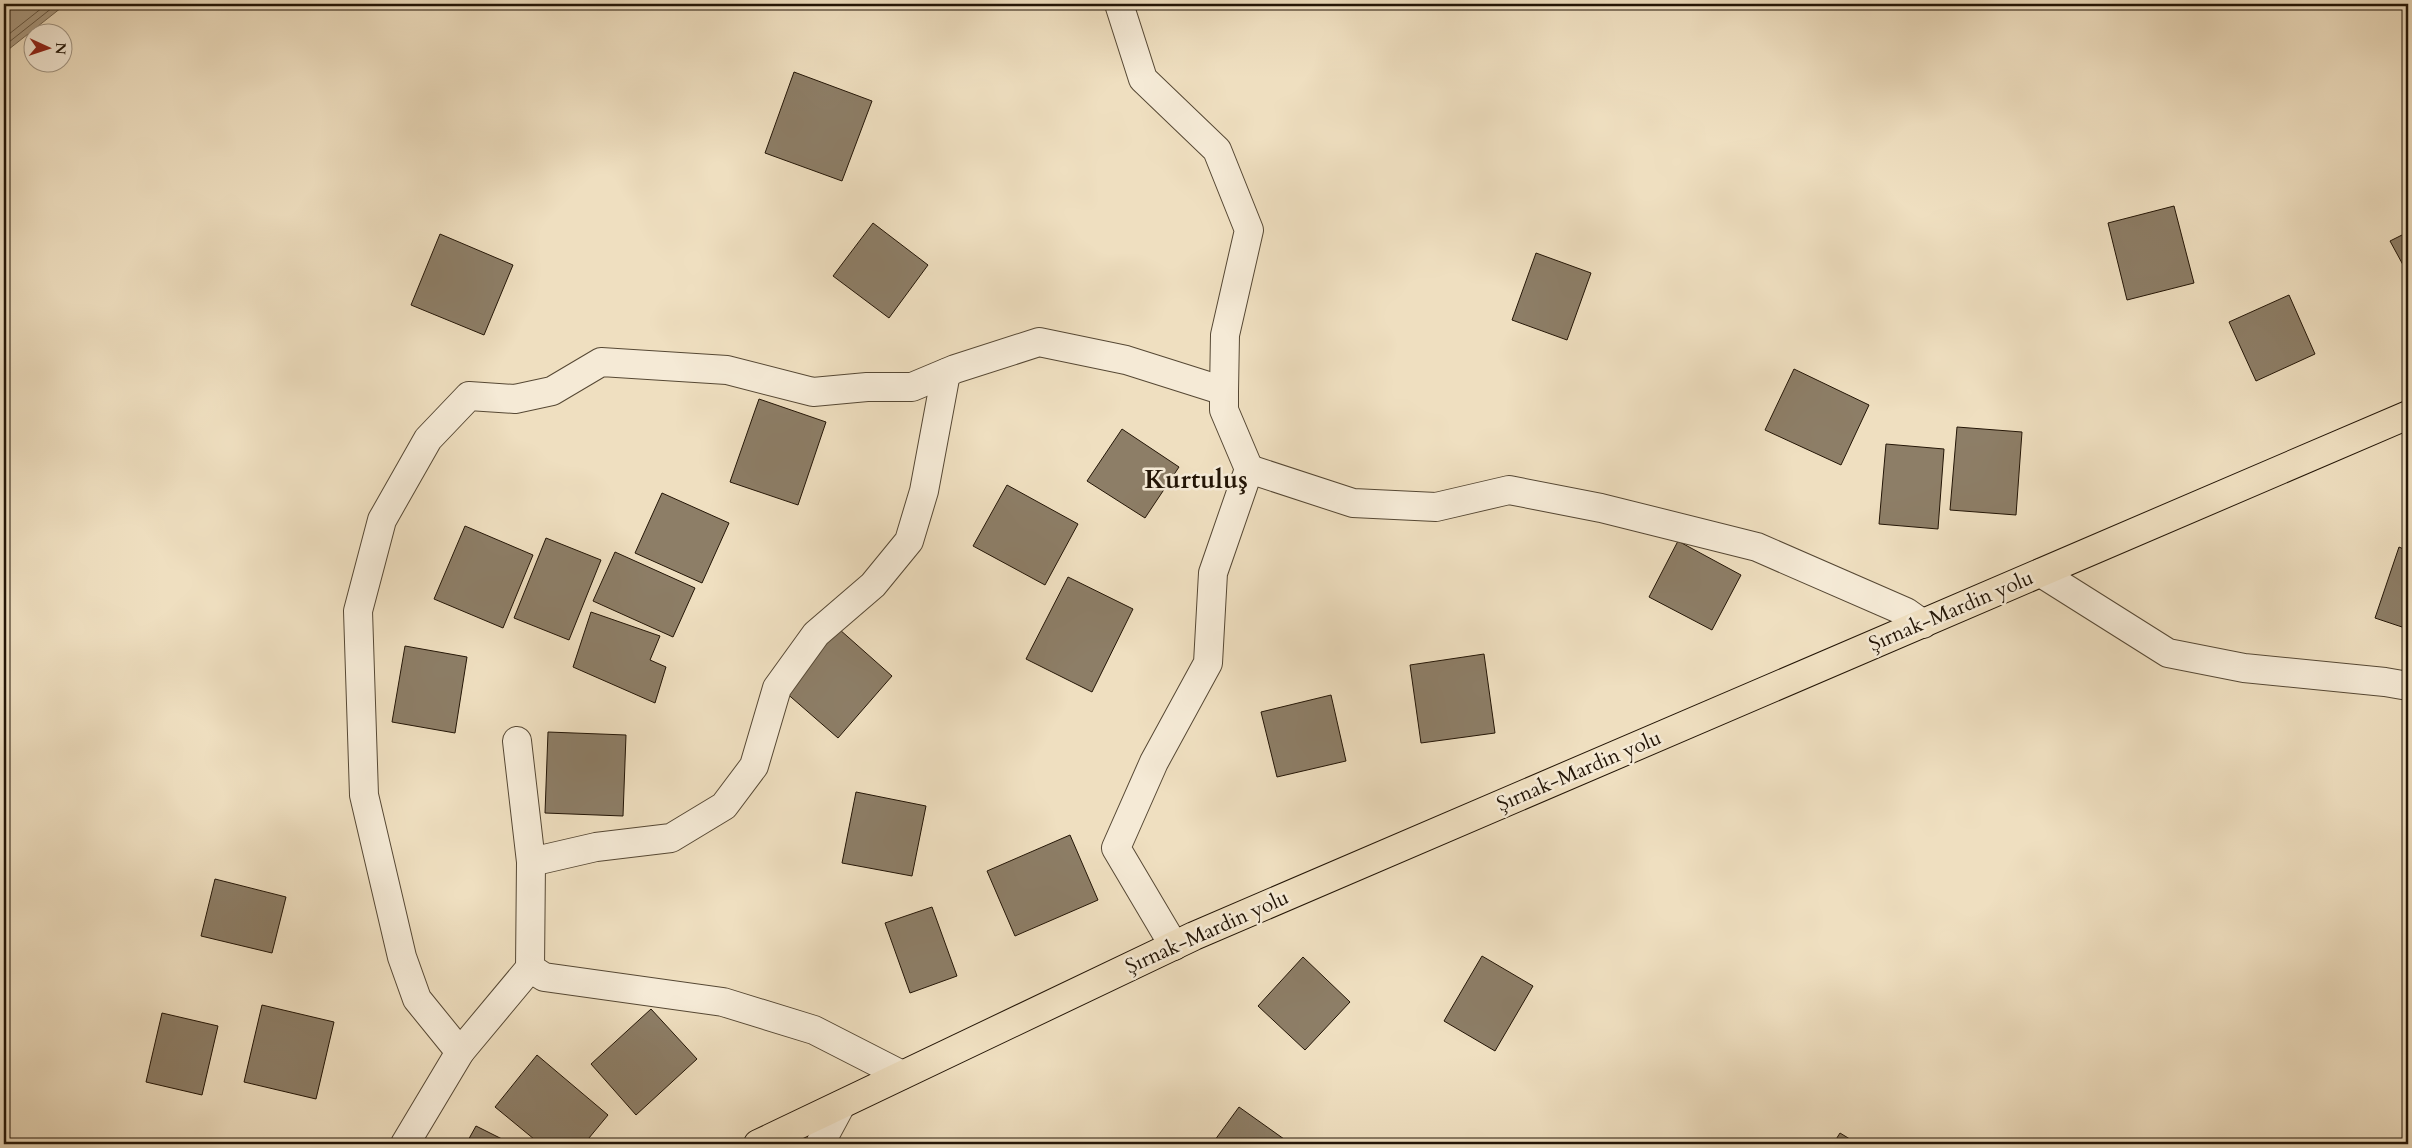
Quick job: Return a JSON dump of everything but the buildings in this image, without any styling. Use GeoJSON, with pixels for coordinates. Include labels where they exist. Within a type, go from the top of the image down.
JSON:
{"type":"FeatureCollection","features":[{"type":"Feature","properties":{"kind":"main road","name":"Şırnak-Mardin yolu"},"geometry":{"type":"LineString","coordinates":[[758,1144],[1174,946],[2408,415]]}},
{"type":"Feature","properties":{"kind":"street"},"geometry":{"type":"LineString","coordinates":[[1119,4],[1144,79],[1217,150],[1249,230],[1225,335],[1224,392],[1224,410],[1249,469],[1213,573],[1208,663],[1154,762],[1116,848],[1174,946]]}},
{"type":"Feature","properties":{"kind":"street"},"geometry":{"type":"LineString","coordinates":[[460,1052],[417,999],[402,957],[364,795],[358,611],[382,520],[428,439],[469,396],[515,399],[552,391],[601,362],[727,370],[813,392],[867,387],[912,387],[946,372],[1039,342],[1126,360],[1224,392]]}},
{"type":"Feature","properties":{"kind":"street"},"geometry":{"type":"LineString","coordinates":[[531,862],[596,847],[671,838],[724,806],[754,766],[776,688],[816,634],[873,585],[909,541],[924,491],[946,372]]}},
{"type":"Feature","properties":{"kind":"street"},"geometry":{"type":"LineString","coordinates":[[1249,469],[1353,503],[1436,507],[1509,490],[1602,508],[1757,547],[1906,612],[1923,624]]}},
{"type":"Feature","properties":{"kind":"street"},"geometry":{"type":"LineString","coordinates":[[2041,573],[2168,653],[2244,668],[2386,682],[2408,686]]}},
{"type":"Feature","properties":{"kind":"street"},"geometry":{"type":"LineString","coordinates":[[405,1144],[460,1052],[530,968],[531,862],[517,741]]}},
{"type":"Feature","properties":{"kind":"street"},"geometry":{"type":"LineString","coordinates":[[530,968],[544,977],[723,1002],[814,1030],[902,1075]]}},
{"type":"Feature","properties":{"kind":"street"},"geometry":{"type":"LineString","coordinates":[[820,1144],[841,1105]]}},
{"type":"Feature","properties":{"kind":"water"},"geometry":{"type":"Polygon","coordinates":[[[4,4],[66,4],[43,22],[22,22],[22,39],[4,53],[4,4]]]}},
{"type":"Feature","properties":{"kind":"district","name":"Kurtuluş"},"geometry":{"type":"Point","coordinates":[1196,479]}}]}
